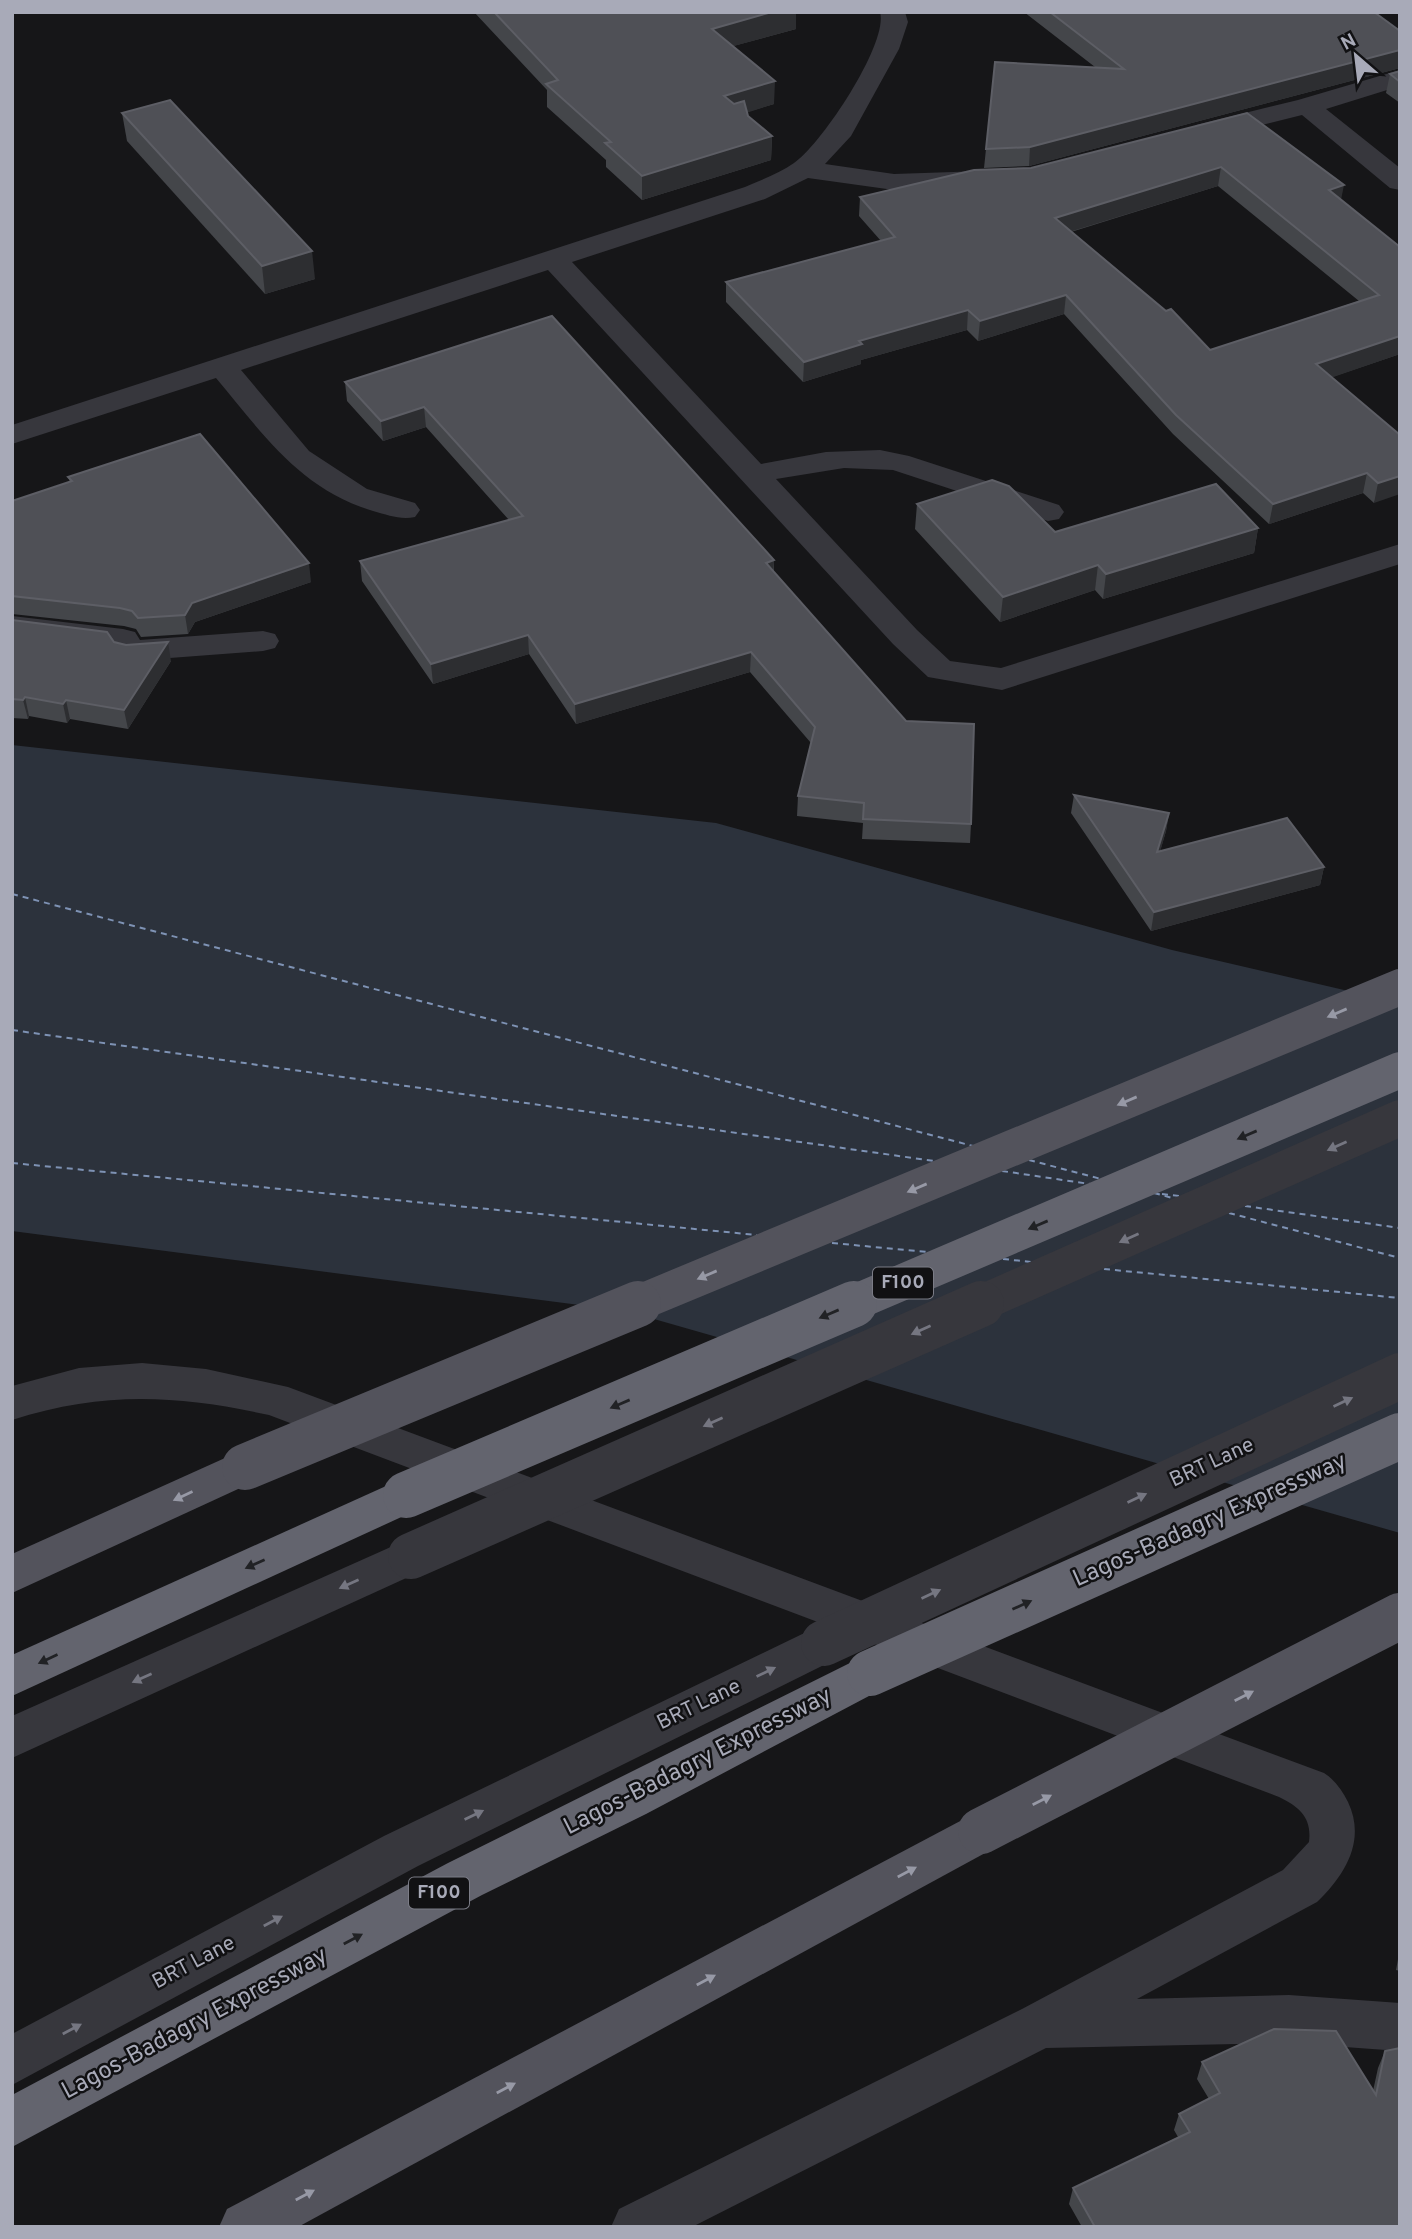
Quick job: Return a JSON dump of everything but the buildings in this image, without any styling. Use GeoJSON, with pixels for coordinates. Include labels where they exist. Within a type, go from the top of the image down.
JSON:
{"type":"FeatureCollection","features":[{"type":"Feature","properties":{"kind":"highway","name":"F100"},"geometry":{"type":"LineString","coordinates":[[12,1676],[406,1495],[1400,1070]]}},
{"type":"Feature","properties":{"kind":"highway","name":"Lagos-Badagry Expressway"},"geometry":{"type":"LineString","coordinates":[[12,2122],[465,1879],[629,1799],[870,1673],[1400,1436]]}},
{"type":"Feature","properties":{"kind":"main road"},"geometry":{"type":"LineString","coordinates":[[12,1574],[245,1467],[1400,987]]}},
{"type":"Feature","properties":{"kind":"main road"},"geometry":{"type":"LineString","coordinates":[[245,2227],[981,1831],[1400,1616]]}},
{"type":"Feature","properties":{"kind":"street"},"geometry":{"type":"LineString","coordinates":[[12,435],[755,193],[804,169],[838,136],[886,49],[895,22],[892,12]]}},
{"type":"Feature","properties":{"kind":"street"},"geometry":{"type":"LineString","coordinates":[[1176,138],[1307,106],[1400,78]]}},
{"type":"Feature","properties":{"kind":"street"},"geometry":{"type":"LineString","coordinates":[[1307,106],[1400,182]]}},
{"type":"Feature","properties":{"kind":"street"},"geometry":{"type":"LineString","coordinates":[[804,169],[894,182],[1015,178]]}},
{"type":"Feature","properties":{"kind":"street"},"geometry":{"type":"LineString","coordinates":[[554,259],[905,637],[940,670],[1002,679],[1400,554]]}},
{"type":"Feature","properties":{"kind":"street"},"geometry":{"type":"LineString","coordinates":[[221,365],[298,457],[356,496],[404,510]]}},
{"type":"Feature","properties":{"kind":"street"},"geometry":{"type":"LineString","coordinates":[[755,474],[852,457],[873,457],[898,462],[1048,512]]}},
{"type":"Feature","properties":{"kind":"street"},"geometry":{"type":"LineString","coordinates":[[12,626],[123,639],[130,651],[264,641]]}},
{"type":"Feature","properties":{"kind":"street"},"geometry":{"type":"LineString","coordinates":[[12,1738],[411,1556],[1400,1118]]}},
{"type":"Feature","properties":{"kind":"street","name":"BRT Lane"},"geometry":{"type":"LineString","coordinates":[[12,2061],[401,1851],[824,1643],[1400,1376]]}},
{"type":"Feature","properties":{"kind":"street"},"geometry":{"type":"LineString","coordinates":[[12,1403],[66,1387],[167,1379],[216,1386],[272,1399],[1258,1767],[1313,1791],[1329,1813],[1334,1839],[1323,1866],[1300,1886],[1039,2026],[638,2227]]}},
{"type":"Feature","properties":{"kind":"street"},"geometry":{"type":"LineString","coordinates":[[1039,2026],[1289,2019],[1400,2027]]}},
{"type":"Feature","properties":{"kind":"shaded area"},"geometry":{"type":"Polygon","coordinates":[[[12,745],[716,823],[1172,950],[1400,1003],[1400,1533],[626,1311],[12,1231],[12,745]]]}},
{"type":"Feature","properties":{"kind":"ferry route"},"geometry":{"type":"LineString","coordinates":[[12,894],[973,1146]]}},
{"type":"Feature","properties":{"kind":"ferry route"},"geometry":{"type":"LineString","coordinates":[[12,1030],[934,1161]]}},
{"type":"Feature","properties":{"kind":"ferry route"},"geometry":{"type":"LineString","coordinates":[[1029,1160],[1101,1179]]}},
{"type":"Feature","properties":{"kind":"ferry route"},"geometry":{"type":"LineString","coordinates":[[12,1163],[757,1235]]}},
{"type":"Feature","properties":{"kind":"ferry route"},"geometry":{"type":"LineString","coordinates":[[1002,1171],[1090,1184]]}},
{"type":"Feature","properties":{"kind":"ferry route"},"geometry":{"type":"LineString","coordinates":[[1154,1193],[1176,1199]]}},
{"type":"Feature","properties":{"kind":"ferry route"},"geometry":{"type":"LineString","coordinates":[[1162,1194],[1180,1196]]}},
{"type":"Feature","properties":{"kind":"ferry route"},"geometry":{"type":"LineString","coordinates":[[1245,1206],[1400,1228]]}},
{"type":"Feature","properties":{"kind":"ferry route"},"geometry":{"type":"LineString","coordinates":[[1229,1213],[1400,1258]]}},
{"type":"Feature","properties":{"kind":"ferry route"},"geometry":{"type":"LineString","coordinates":[[832,1243],[927,1252]]}},
{"type":"Feature","properties":{"kind":"ferry route"},"geometry":{"type":"LineString","coordinates":[[1003,1259],[1032,1262]]}},
{"type":"Feature","properties":{"kind":"ferry route"},"geometry":{"type":"LineString","coordinates":[[1104,1269],[1400,1298]]}}]}
